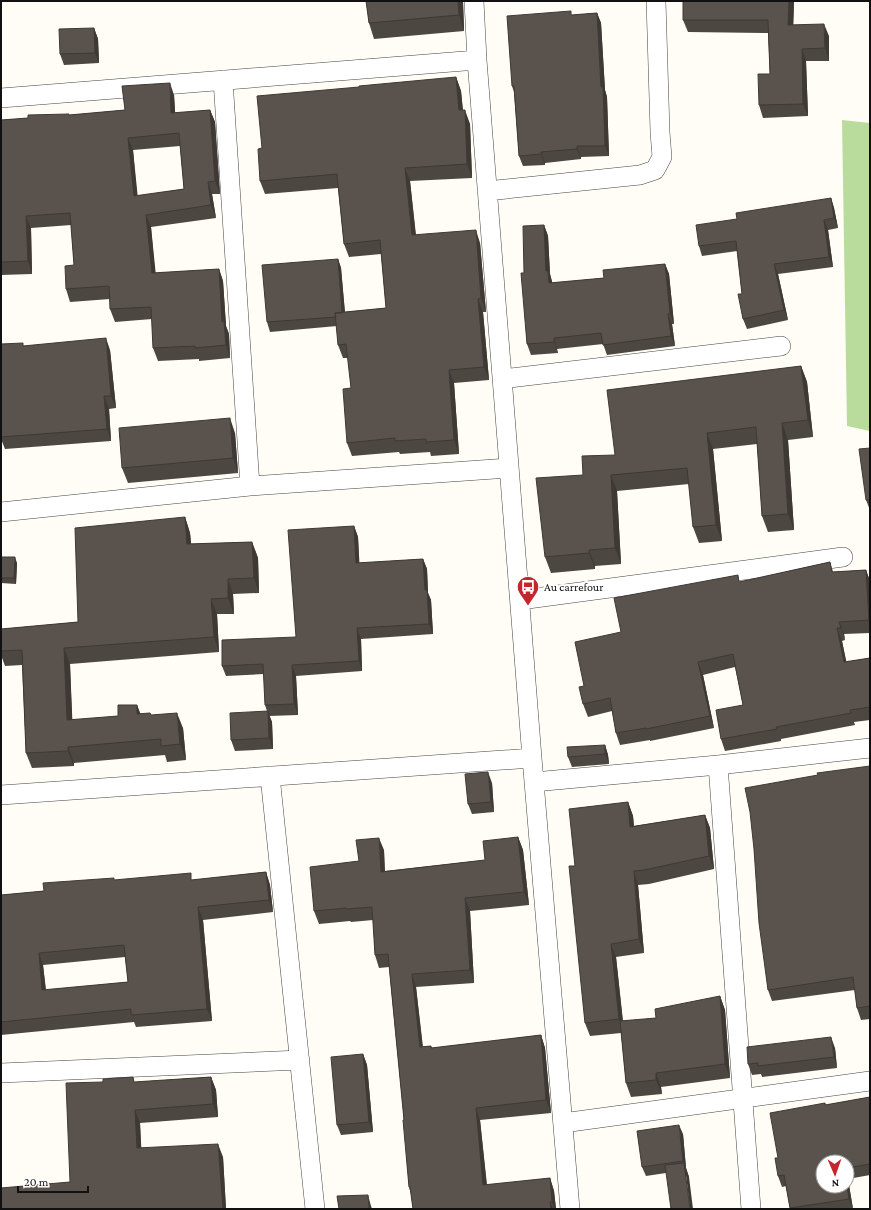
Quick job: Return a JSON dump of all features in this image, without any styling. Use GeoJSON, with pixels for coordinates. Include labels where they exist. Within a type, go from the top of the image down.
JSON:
{"type":"FeatureCollection","features":[{"type":"Feature","properties":{"kind":"street"},"geometry":{"type":"LineString","coordinates":[[474,1],[487,191],[532,758],[570,1209]]}},
{"type":"Feature","properties":{"kind":"street"},"geometry":{"type":"LineString","coordinates":[[487,191],[640,175],[655,170],[662,157],[656,1]]}},
{"type":"Feature","properties":{"kind":"street"},"geometry":{"type":"LineString","coordinates":[[1,98],[477,60]]}},
{"type":"Feature","properties":{"kind":"street"},"geometry":{"type":"LineString","coordinates":[[223,80],[250,486]]}},
{"type":"Feature","properties":{"kind":"street"},"geometry":{"type":"LineString","coordinates":[[502,379],[781,346]]}},
{"type":"Feature","properties":{"kind":"street"},"geometry":{"type":"LineString","coordinates":[[1,512],[250,486],[509,468]]}},
{"type":"Feature","properties":{"kind":"street"},"geometry":{"type":"LineString","coordinates":[[520,600],[843,557]]}},
{"type":"Feature","properties":{"kind":"street"},"geometry":{"type":"LineString","coordinates":[[534,782],[718,765],[870,748]]}},
{"type":"Feature","properties":{"kind":"street"},"geometry":{"type":"LineString","coordinates":[[1,795],[532,758]]}},
{"type":"Feature","properties":{"kind":"street"},"geometry":{"type":"LineString","coordinates":[[718,765],[751,1209]]}},
{"type":"Feature","properties":{"kind":"street"},"geometry":{"type":"LineString","coordinates":[[270,776],[316,1209]]}},
{"type":"Feature","properties":{"kind":"street"},"geometry":{"type":"LineString","coordinates":[[1,1073],[300,1060]]}},
{"type":"Feature","properties":{"kind":"street"},"geometry":{"type":"LineString","coordinates":[[563,1123],[743,1097],[870,1081]]}},
{"type":"Feature","properties":{"kind":"green space"},"geometry":{"type":"Polygon","coordinates":[[[842,120],[870,123],[870,431],[847,426],[842,120]]]}},
{"type":"Feature","properties":{"kind":"building"},"geometry":{"type":"Polygon","coordinates":[[[366,1],[458,1],[459,15],[369,23],[366,1]]]}},
{"type":"Feature","properties":{"kind":"building"},"geometry":{"type":"Polygon","coordinates":[[[683,1],[789,1],[788,25],[824,24],[825,48],[802,49],[803,104],[759,105],[758,74],[770,74],[768,20],[683,20],[683,1]]]}},
{"type":"Feature","properties":{"kind":"building"},"geometry":{"type":"Polygon","coordinates":[[[571,11],[571,15],[597,13],[601,87],[603,87],[605,146],[577,146],[577,149],[541,152],[541,154],[519,156],[507,16],[571,11]]]}},
{"type":"Feature","properties":{"kind":"building"},"geometry":{"type":"Polygon","coordinates":[[[94,28],[95,53],[60,54],[59,29],[94,28]]]}},
{"type":"Feature","properties":{"kind":"building"},"geometry":{"type":"Polygon","coordinates":[[[456,77],[459,110],[465,110],[467,164],[405,168],[412,235],[476,230],[481,298],[478,299],[484,367],[449,370],[454,440],[426,442],[426,439],[395,441],[395,438],[347,443],[343,389],[351,388],[346,344],[338,345],[335,313],[386,308],[380,240],[344,244],[337,174],[260,181],[258,149],[262,148],[257,96],[456,77]]]}},
{"type":"Feature","properties":{"kind":"building"},"geometry":{"type":"Polygon","coordinates":[[[170,83],[171,113],[210,110],[215,181],[208,182],[211,205],[146,215],[152,273],[219,269],[222,322],[224,321],[226,345],[195,348],[195,346],[153,348],[151,307],[110,309],[109,286],[66,289],[65,266],[74,265],[70,213],[26,216],[28,261],[1,262],[1,120],[28,118],[28,115],[69,115],[125,110],[122,86],[170,83]],[[179,133],[128,138],[134,196],[184,189],[179,133]]]}},
{"type":"Feature","properties":{"kind":"building"},"geometry":{"type":"Polygon","coordinates":[[[831,198],[834,218],[824,220],[829,257],[774,264],[784,310],[743,319],[738,294],[742,294],[736,241],[699,246],[696,225],[737,219],[736,213],[831,198]]]}},
{"type":"Feature","properties":{"kind":"building"},"geometry":{"type":"Polygon","coordinates":[[[544,225],[546,271],[548,271],[549,283],[604,278],[603,270],[665,264],[671,336],[603,345],[601,333],[554,338],[554,342],[527,344],[521,273],[524,273],[523,226],[544,225]]]}},
{"type":"Feature","properties":{"kind":"building"},"geometry":{"type":"Polygon","coordinates":[[[338,259],[342,313],[335,313],[336,317],[267,322],[262,265],[338,259]]]}},
{"type":"Feature","properties":{"kind":"building"},"geometry":{"type":"Polygon","coordinates":[[[106,338],[111,396],[104,396],[107,429],[1,437],[1,344],[23,343],[23,346],[106,338]]]}},
{"type":"Feature","properties":{"kind":"building"},"geometry":{"type":"Polygon","coordinates":[[[801,366],[808,420],[782,423],[788,514],[762,516],[756,427],[707,433],[716,525],[693,527],[687,468],[611,475],[615,548],[589,550],[589,553],[545,557],[536,478],[583,475],[582,456],[615,455],[607,390],[801,366]]]}},
{"type":"Feature","properties":{"kind":"building"},"geometry":{"type":"Polygon","coordinates":[[[230,418],[233,458],[122,468],[119,428],[230,418]]]}},
{"type":"Feature","properties":{"kind":"building"},"geometry":{"type":"Polygon","coordinates":[[[870,448],[870,500],[866,500],[859,449],[870,448]]]}},
{"type":"Feature","properties":{"kind":"building"},"geometry":{"type":"Polygon","coordinates":[[[185,517],[187,544],[252,542],[254,578],[228,579],[228,598],[211,599],[214,637],[64,648],[67,720],[118,716],[118,705],[137,705],[137,714],[150,713],[151,715],[177,713],[180,744],[161,746],[161,739],[68,747],[68,751],[26,753],[22,650],[1,651],[1,629],[78,622],[75,528],[185,517]]]}},
{"type":"Feature","properties":{"kind":"building"},"geometry":{"type":"Polygon","coordinates":[[[354,526],[356,563],[423,559],[429,624],[357,628],[359,661],[292,665],[294,704],[265,705],[263,664],[222,666],[222,640],[296,637],[288,530],[354,526]]]}},
{"type":"Feature","properties":{"kind":"building"},"geometry":{"type":"Polygon","coordinates":[[[1,557],[15,557],[14,578],[1,578],[1,557]]]}},
{"type":"Feature","properties":{"kind":"building"},"geometry":{"type":"Polygon","coordinates":[[[830,562],[832,572],[866,570],[869,620],[839,622],[841,628],[837,628],[844,662],[870,658],[870,707],[850,710],[851,713],[776,727],[777,729],[721,739],[716,710],[743,705],[733,654],[698,662],[710,716],[646,729],[616,733],[610,698],[583,704],[579,687],[584,686],[575,642],[621,632],[614,598],[738,575],[739,582],[830,562]]]}},
{"type":"Feature","properties":{"kind":"building"},"geometry":{"type":"Polygon","coordinates":[[[268,711],[269,738],[231,740],[230,713],[268,711]]]}},
{"type":"Feature","properties":{"kind":"building"},"geometry":{"type":"Polygon","coordinates":[[[605,745],[605,754],[568,757],[567,747],[605,745]]]}},
{"type":"Feature","properties":{"kind":"building"},"geometry":{"type":"Polygon","coordinates":[[[870,766],[870,1006],[857,1008],[853,977],[768,990],[759,923],[750,812],[745,788],[818,775],[817,773],[870,766]]]}},
{"type":"Feature","properties":{"kind":"building"},"geometry":{"type":"Polygon","coordinates":[[[488,772],[491,802],[468,804],[465,774],[488,772]]]}},
{"type":"Feature","properties":{"kind":"building"},"geometry":{"type":"Polygon","coordinates":[[[628,802],[630,827],[705,815],[709,856],[634,871],[639,939],[611,944],[619,1019],[585,1023],[569,866],[575,866],[569,809],[628,802]]]}},
{"type":"Feature","properties":{"kind":"building"},"geometry":{"type":"Polygon","coordinates":[[[518,837],[524,892],[465,898],[470,970],[412,974],[420,1047],[431,1046],[431,1048],[541,1035],[546,1100],[476,1108],[483,1185],[550,1178],[552,1202],[550,1202],[551,1209],[413,1209],[409,1187],[388,954],[375,955],[372,907],[314,911],[310,867],[359,861],[356,840],[379,838],[381,872],[485,860],[483,841],[518,837]]]}},
{"type":"Feature","properties":{"kind":"building"},"geometry":{"type":"Polygon","coordinates":[[[266,872],[269,900],[198,907],[207,1009],[131,1015],[131,1009],[1,1022],[1,895],[44,891],[43,883],[114,878],[114,880],[191,873],[191,880],[266,872]],[[124,945],[39,953],[42,990],[128,982],[124,945]]]}},
{"type":"Feature","properties":{"kind":"building"},"geometry":{"type":"Polygon","coordinates":[[[720,996],[725,1064],[656,1073],[656,1080],[626,1083],[620,1021],[656,1018],[655,1009],[720,996]]]}},
{"type":"Feature","properties":{"kind":"building"},"geometry":{"type":"Polygon","coordinates":[[[831,1037],[834,1057],[758,1066],[758,1063],[748,1064],[747,1047],[831,1037]]]}},
{"type":"Feature","properties":{"kind":"building"},"geometry":{"type":"Polygon","coordinates":[[[363,1054],[369,1122],[337,1125],[331,1057],[363,1054]]]}},
{"type":"Feature","properties":{"kind":"building"},"geometry":{"type":"Polygon","coordinates":[[[133,1077],[134,1082],[211,1077],[213,1104],[135,1110],[137,1148],[218,1144],[223,1209],[1,1209],[1,1188],[70,1182],[66,1083],[103,1082],[103,1079],[133,1077]]]}},
{"type":"Feature","properties":{"kind":"building"},"geometry":{"type":"Polygon","coordinates":[[[870,1097],[870,1164],[855,1167],[855,1154],[815,1154],[815,1194],[848,1194],[849,1199],[790,1208],[784,1175],[778,1176],[775,1158],[778,1158],[770,1113],[825,1103],[825,1105],[870,1097]]]}},
{"type":"Feature","properties":{"kind":"building"},"geometry":{"type":"Polygon","coordinates":[[[679,1125],[683,1161],[642,1167],[637,1131],[679,1125]]]}},
{"type":"Feature","properties":{"kind":"building"},"geometry":{"type":"Polygon","coordinates":[[[684,1163],[690,1209],[671,1209],[665,1165],[684,1163]]]}},
{"type":"Feature","properties":{"kind":"building"},"geometry":{"type":"Polygon","coordinates":[[[368,1195],[369,1209],[339,1209],[337,1196],[368,1195]]]}},
{"type":"Feature","properties":{"kind":"place","name":"Au carrefour"},"geometry":{"type":"Point","coordinates":[528,606]}}]}
